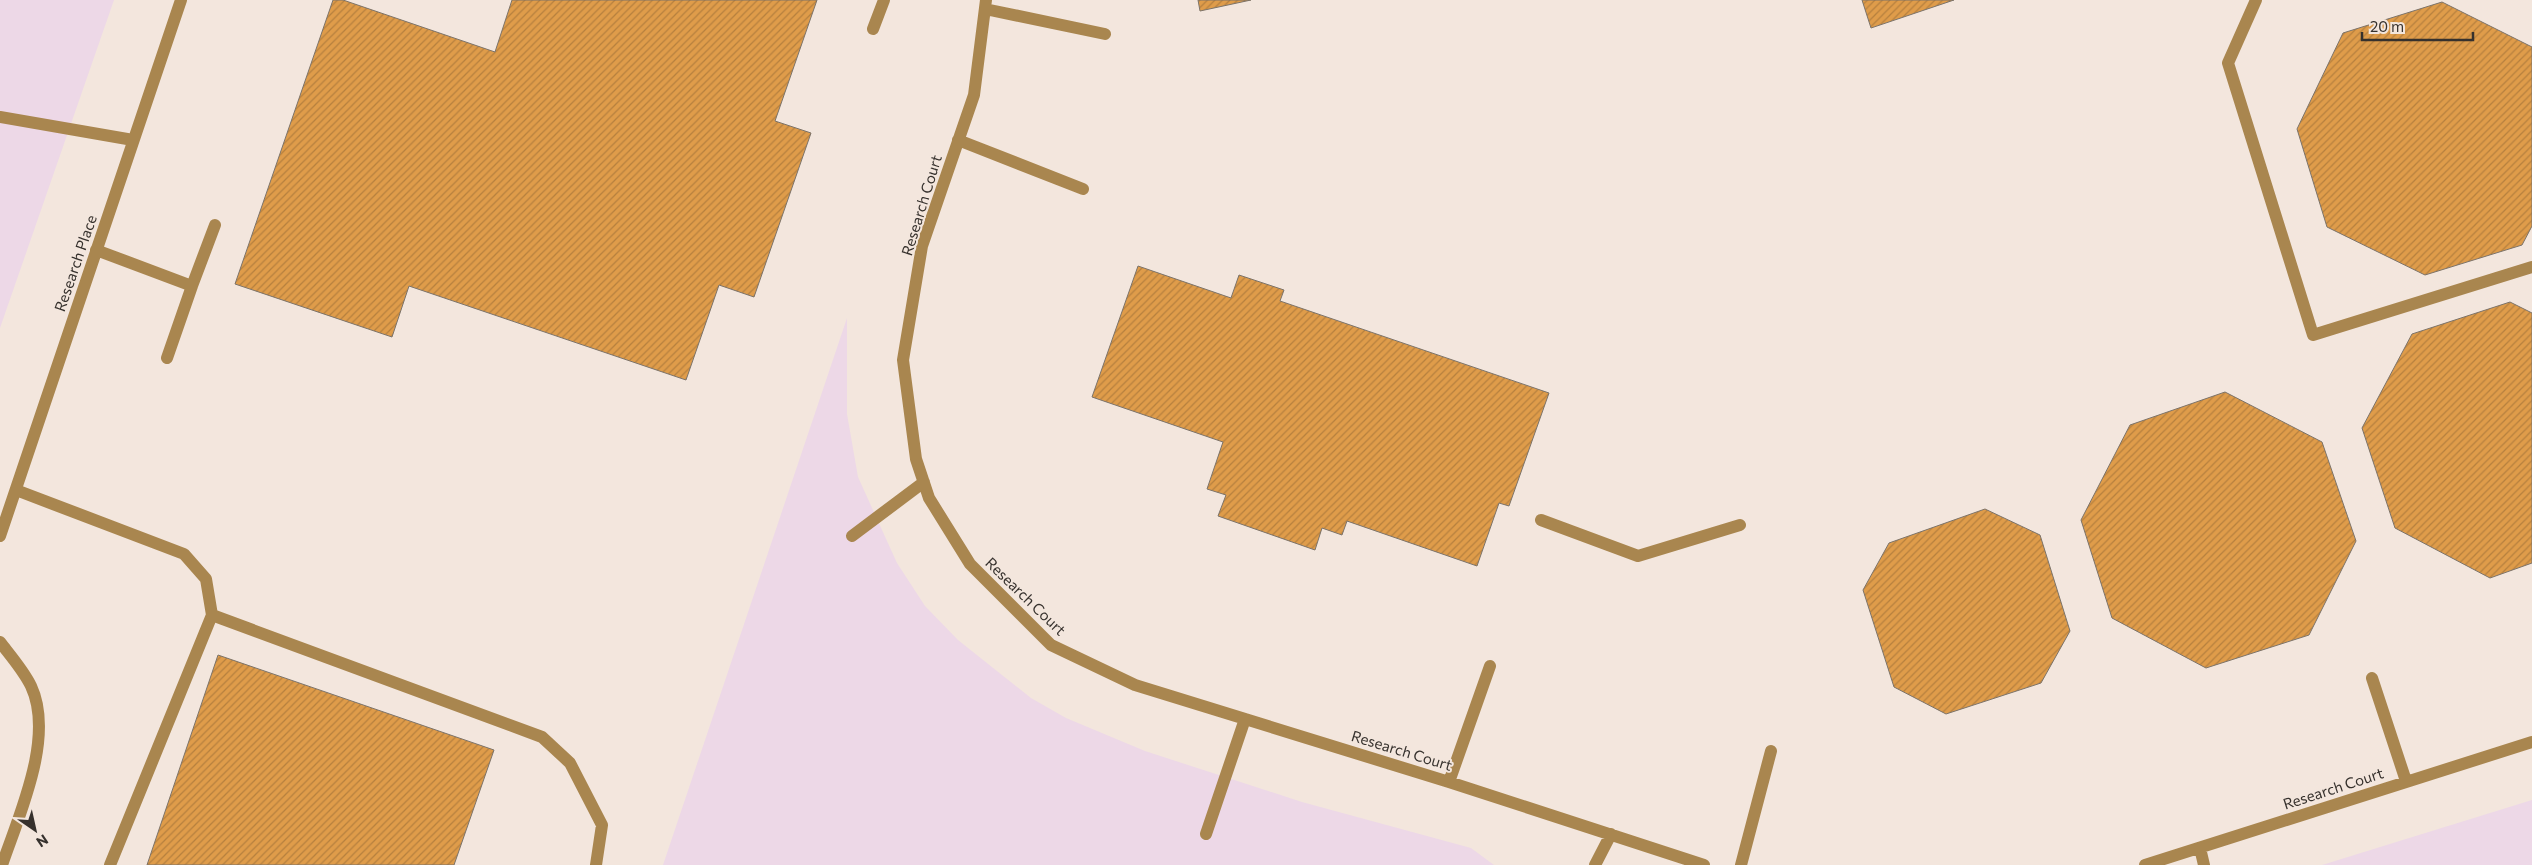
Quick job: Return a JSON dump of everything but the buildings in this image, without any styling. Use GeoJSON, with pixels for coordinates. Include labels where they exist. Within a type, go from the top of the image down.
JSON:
{"type":"FeatureCollection","features":[{"type":"Feature","properties":{"kind":"street","name":"Research Place"},"geometry":{"type":"LineString","coordinates":[[0,536],[181,0]]}},
{"type":"Feature","properties":{"kind":"street"},"geometry":{"type":"LineString","coordinates":[[873,29],[884,0]]}},
{"type":"Feature","properties":{"kind":"street"},"geometry":{"type":"LineString","coordinates":[[2256,0],[2228,64],[2313,335],[2532,268]]}},
{"type":"Feature","properties":{"kind":"street"},"geometry":{"type":"LineString","coordinates":[[986,4],[1105,34]]}},
{"type":"Feature","properties":{"kind":"street","name":"Research Court"},"geometry":{"type":"LineString","coordinates":[[986,4],[974,95],[922,246],[902,360],[916,459],[929,498],[970,564],[1051,645],[1135,685],[1449,782],[1704,865]]}},
{"type":"Feature","properties":{"kind":"street"},"geometry":{"type":"LineString","coordinates":[[0,117],[134,140]]}},
{"type":"Feature","properties":{"kind":"street"},"geometry":{"type":"LineString","coordinates":[[958,140],[1083,189]]}},
{"type":"Feature","properties":{"kind":"street"},"geometry":{"type":"LineString","coordinates":[[167,358],[215,225]]}},
{"type":"Feature","properties":{"kind":"street"},"geometry":{"type":"LineString","coordinates":[[96,250],[192,286]]}},
{"type":"Feature","properties":{"kind":"street"},"geometry":{"type":"LineString","coordinates":[[852,536],[924,482]]}},
{"type":"Feature","properties":{"kind":"street"},"geometry":{"type":"LineString","coordinates":[[16,490],[184,554],[206,579],[212,615],[110,865]]}},
{"type":"Feature","properties":{"kind":"street"},"geometry":{"type":"LineString","coordinates":[[1541,520],[1638,556],[1740,525]]}},
{"type":"Feature","properties":{"kind":"street"},"geometry":{"type":"LineString","coordinates":[[212,615],[542,737],[570,763],[602,826],[596,865]]}},
{"type":"Feature","properties":{"kind":"street"},"geometry":{"type":"LineString","coordinates":[[0,642],[31,686],[39,719],[37,754],[2,865]]}},
{"type":"Feature","properties":{"kind":"street"},"geometry":{"type":"LineString","coordinates":[[1449,782],[1490,666]]}},
{"type":"Feature","properties":{"kind":"street"},"geometry":{"type":"LineString","coordinates":[[2372,678],[2406,781]]}},
{"type":"Feature","properties":{"kind":"street"},"geometry":{"type":"LineString","coordinates":[[1206,834],[1245,719]]}},
{"type":"Feature","properties":{"kind":"street","name":"Research Court"},"geometry":{"type":"LineString","coordinates":[[2145,865],[2532,742]]}},
{"type":"Feature","properties":{"kind":"street"},"geometry":{"type":"LineString","coordinates":[[1741,865],[1771,751]]}},
{"type":"Feature","properties":{"kind":"street"},"geometry":{"type":"LineString","coordinates":[[1595,865],[1611,834]]}},
{"type":"Feature","properties":{"kind":"street"},"geometry":{"type":"LineString","coordinates":[[2200,848],[2204,865]]}},
{"type":"Feature","properties":{"kind":"shaded area"},"geometry":{"type":"Polygon","coordinates":[[[0,0],[114,0],[0,328],[0,0]]]}},
{"type":"Feature","properties":{"kind":"shaded area"},"geometry":{"type":"Polygon","coordinates":[[[847,318],[847,414],[858,477],[897,563],[925,606],[958,640],[1031,698],[1066,718],[1145,751],[1302,802],[1471,848],[1494,865],[663,865],[847,318]]]}},
{"type":"Feature","properties":{"kind":"shaded area"},"geometry":{"type":"Polygon","coordinates":[[[2532,800],[2532,865],[2322,865],[2532,800]]]}}]}
